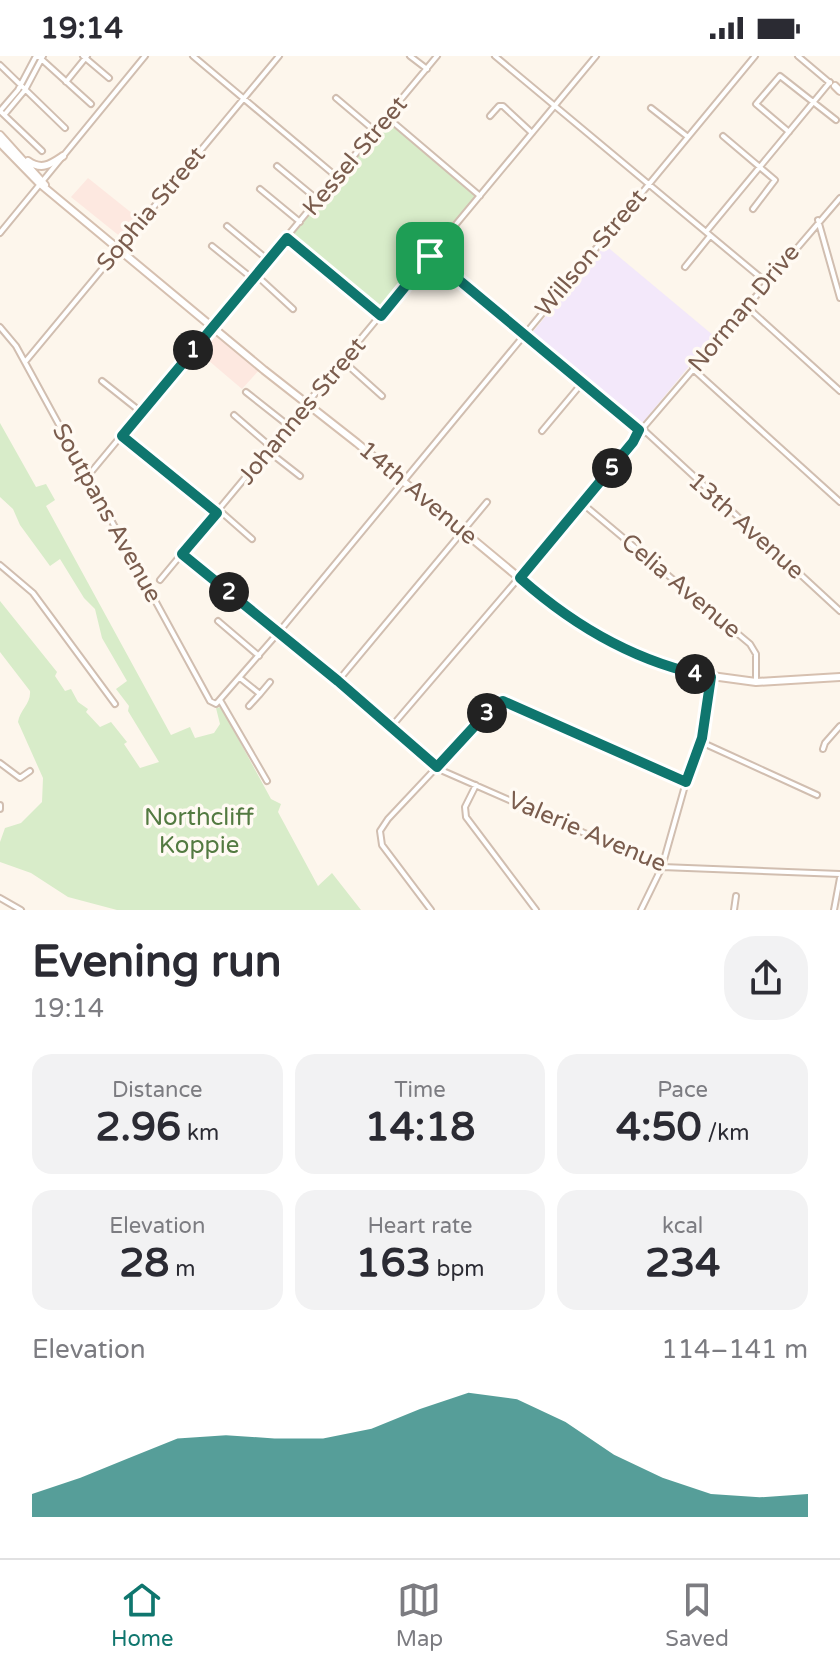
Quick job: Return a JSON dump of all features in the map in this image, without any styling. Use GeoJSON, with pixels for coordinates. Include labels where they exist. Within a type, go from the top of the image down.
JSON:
{"type":"FeatureCollection","features":[{"type":"Feature","properties":{"kind":"main road","name":"14th Avenue"},"geometry":{"type":"LineString","coordinates":[[0,135],[40,181]]}},
{"type":"Feature","properties":{"kind":"main road","name":"14th Avenue"},"geometry":{"type":"LineString","coordinates":[[0,143],[47,188],[212,327],[577,623],[655,663],[711,677],[756,682],[840,677]]}},
{"type":"Feature","properties":{"kind":"main road"},"geometry":{"type":"LineString","coordinates":[[16,152],[38,166],[46,166],[63,156]]}},
{"type":"Feature","properties":{"kind":"street"},"geometry":{"type":"LineString","coordinates":[[0,233],[145,56]]}},
{"type":"Feature","properties":{"kind":"street"},"geometry":{"type":"LineString","coordinates":[[191,56],[337,177]]}},
{"type":"Feature","properties":{"kind":"street","name":"Sophia Street"},"geometry":{"type":"LineString","coordinates":[[24,362],[279,56]]}},
{"type":"Feature","properties":{"kind":"street"},"geometry":{"type":"LineString","coordinates":[[410,56],[427,69]]}},
{"type":"Feature","properties":{"kind":"street","name":"Kessel Street"},"geometry":{"type":"LineString","coordinates":[[87,477],[437,56]]}},
{"type":"Feature","properties":{"kind":"street"},"geometry":{"type":"LineString","coordinates":[[495,56],[766,282]]}},
{"type":"Feature","properties":{"kind":"street","name":"Johannes Street"},"geometry":{"type":"LineString","coordinates":[[160,580],[596,56]]}},
{"type":"Feature","properties":{"kind":"street","name":"Willson Street"},"geometry":{"type":"LineString","coordinates":[[220,700],[755,56]]}},
{"type":"Feature","properties":{"kind":"street"},"geometry":{"type":"LineString","coordinates":[[685,267],[743,187],[813,102],[836,87],[798,56]]}},
{"type":"Feature","properties":{"kind":"street"},"geometry":{"type":"LineString","coordinates":[[42,151],[2,112],[23,88],[39,57],[91,104]]}},
{"type":"Feature","properties":{"kind":"street"},"geometry":{"type":"LineString","coordinates":[[66,83],[85,57],[109,78]]}},
{"type":"Feature","properties":{"kind":"street"},"geometry":{"type":"LineString","coordinates":[[0,65],[65,128]]}},
{"type":"Feature","properties":{"kind":"street"},"geometry":{"type":"LineString","coordinates":[[789,132],[757,105],[781,76],[836,120]]}},
{"type":"Feature","properties":{"kind":"street"},"geometry":{"type":"LineString","coordinates":[[336,98],[375,131]]}},
{"type":"Feature","properties":{"kind":"street"},"geometry":{"type":"LineString","coordinates":[[490,116],[499,106],[503,106],[532,133]]}},
{"type":"Feature","properties":{"kind":"street"},"geometry":{"type":"LineString","coordinates":[[651,108],[688,137]]}},
{"type":"Feature","properties":{"kind":"street"},"geometry":{"type":"LineString","coordinates":[[387,117],[480,196]]}},
{"type":"Feature","properties":{"kind":"street"},"geometry":{"type":"LineString","coordinates":[[723,136],[775,181],[753,209]]}},
{"type":"Feature","properties":{"kind":"street"},"geometry":{"type":"LineString","coordinates":[[277,166],[318,200]]}},
{"type":"Feature","properties":{"kind":"street"},"geometry":{"type":"LineString","coordinates":[[260,189],[300,222]]}},
{"type":"Feature","properties":{"kind":"street","name":"Norman Drive"},"geometry":{"type":"LineString","coordinates":[[391,726],[520,578],[818,220],[840,198]]}},
{"type":"Feature","properties":{"kind":"street"},"geometry":{"type":"LineString","coordinates":[[818,220],[840,298]]}},
{"type":"Feature","properties":{"kind":"street"},"geometry":{"type":"LineString","coordinates":[[227,226],[268,260]]}},
{"type":"Feature","properties":{"kind":"street"},"geometry":{"type":"LineString","coordinates":[[287,238],[381,316]]}},
{"type":"Feature","properties":{"kind":"street"},"geometry":{"type":"LineString","coordinates":[[212,246],[293,309]]}},
{"type":"Feature","properties":{"kind":"street","name":"13th Avenue"},"geometry":{"type":"LineString","coordinates":[[430,256],[632,422],[840,611]]}},
{"type":"Feature","properties":{"kind":"street"},"geometry":{"type":"LineString","coordinates":[[746,306],[840,391]]}},
{"type":"Feature","properties":{"kind":"street","name":"Soutpans Avenue"},"geometry":{"type":"LineString","coordinates":[[0,327],[11,337],[211,702],[216,704],[220,700]]}},
{"type":"Feature","properties":{"kind":"street"},"geometry":{"type":"LineString","coordinates":[[343,361],[382,396]]}},
{"type":"Feature","properties":{"kind":"street"},"geometry":{"type":"LineString","coordinates":[[693,369],[840,502]]}},
{"type":"Feature","properties":{"kind":"street"},"geometry":{"type":"LineString","coordinates":[[102,381],[142,412]]}},
{"type":"Feature","properties":{"kind":"street"},"geometry":{"type":"LineString","coordinates":[[542,431],[583,382]]}},
{"type":"Feature","properties":{"kind":"street"},"geometry":{"type":"LineString","coordinates":[[246,392],[289,426]]}},
{"type":"Feature","properties":{"kind":"street"},"geometry":{"type":"LineString","coordinates":[[234,415],[300,476]]}},
{"type":"Feature","properties":{"kind":"street"},"geometry":{"type":"LineString","coordinates":[[122,436],[252,539]]}},
{"type":"Feature","properties":{"kind":"street"},"geometry":{"type":"LineString","coordinates":[[338,681],[487,502]]}},
{"type":"Feature","properties":{"kind":"street","name":"Celia Avenue"},"geometry":{"type":"LineString","coordinates":[[582,503],[750,644],[756,654],[756,682]]}},
{"type":"Feature","properties":{"kind":"street","name":"Valerie Avenue"},"geometry":{"type":"LineString","coordinates":[[182,554],[338,681],[437,767],[662,867],[840,876]]}},
{"type":"Feature","properties":{"kind":"street"},"geometry":{"type":"LineString","coordinates":[[0,565],[33,593],[115,704]]}},
{"type":"Feature","properties":{"kind":"street"},"geometry":{"type":"LineString","coordinates":[[218,621],[259,656]]}},
{"type":"Feature","properties":{"kind":"street"},"geometry":{"type":"LineString","coordinates":[[240,677],[260,694]]}},
{"type":"Feature","properties":{"kind":"street"},"geometry":{"type":"LineString","coordinates":[[641,910],[662,867],[686,782],[701,742],[711,677]]}},
{"type":"Feature","properties":{"kind":"street"},"geometry":{"type":"LineString","coordinates":[[249,706],[270,682]]}},
{"type":"Feature","properties":{"kind":"street"},"geometry":{"type":"LineString","coordinates":[[220,700],[267,781]]}},
{"type":"Feature","properties":{"kind":"street"},"geometry":{"type":"LineString","coordinates":[[431,910],[380,840],[381,828],[500,702],[686,782]]}},
{"type":"Feature","properties":{"kind":"street"},"geometry":{"type":"LineString","coordinates":[[823,749],[840,726]]}},
{"type":"Feature","properties":{"kind":"street"},"geometry":{"type":"LineString","coordinates":[[701,742],[817,795]]}},
{"type":"Feature","properties":{"kind":"street"},"geometry":{"type":"LineString","coordinates":[[0,763],[20,778],[30,771]]}},
{"type":"Feature","properties":{"kind":"street"},"geometry":{"type":"LineString","coordinates":[[476,785],[465,807],[465,815],[536,910]]}},
{"type":"Feature","properties":{"kind":"street"},"geometry":{"type":"LineString","coordinates":[[834,910],[840,876]]}},
{"type":"Feature","properties":{"kind":"street"},"geometry":{"type":"LineString","coordinates":[[734,910],[736,896]]}},
{"type":"Feature","properties":{"kind":"street"},"geometry":{"type":"LineString","coordinates":[[0,898],[21,910]]}},
{"type":"Feature","properties":{"kind":"shaded area"},"geometry":{"type":"Polygon","coordinates":[[[88,178],[138,218],[122,238],[71,197],[88,178]]]}},
{"type":"Feature","properties":{"kind":"shaded area"},"geometry":{"type":"Polygon","coordinates":[[[605,245],[714,336],[639,427],[531,334],[605,245]]]}},
{"type":"Feature","properties":{"kind":"shaded area"},"geometry":{"type":"Polygon","coordinates":[[[213,329],[261,368],[242,389],[195,349],[213,329]]]}},
{"type":"Feature","properties":{"kind":"green space"},"geometry":{"type":"Polygon","coordinates":[[[389,119],[479,197],[382,315],[289,239],[389,119]]]}},
{"type":"Feature","properties":{"kind":"green space","name":"Northcliff Koppie"},"geometry":{"type":"Polygon","coordinates":[[[0,423],[36,487],[46,484],[55,500],[46,506],[171,735],[190,727],[195,738],[214,733],[220,724],[216,708],[221,707],[271,799],[281,804],[278,812],[318,886],[332,873],[361,910],[117,910],[68,897],[31,873],[0,862],[0,842],[5,828],[21,823],[42,802],[43,778],[18,722],[30,691],[0,652],[0,601],[57,672],[55,676],[65,691],[71,689],[100,727],[111,722],[127,742],[124,744],[140,768],[159,762],[128,711],[129,706],[116,689],[127,681],[102,638],[95,609],[84,598],[60,559],[50,566],[20,525],[13,509],[0,497],[0,423]]]}},
{"type":"Feature","properties":{"kind":"route"},"geometry":{"type":"LineString","coordinates":[[287,238],[381,316],[430,256],[639,430],[633,442],[520,578],[570,618],[613,644],[655,663],[711,677],[702,738],[686,782],[503,701],[495,704],[437,767],[338,681],[182,554],[217,513],[122,436],[287,238]]}}]}
